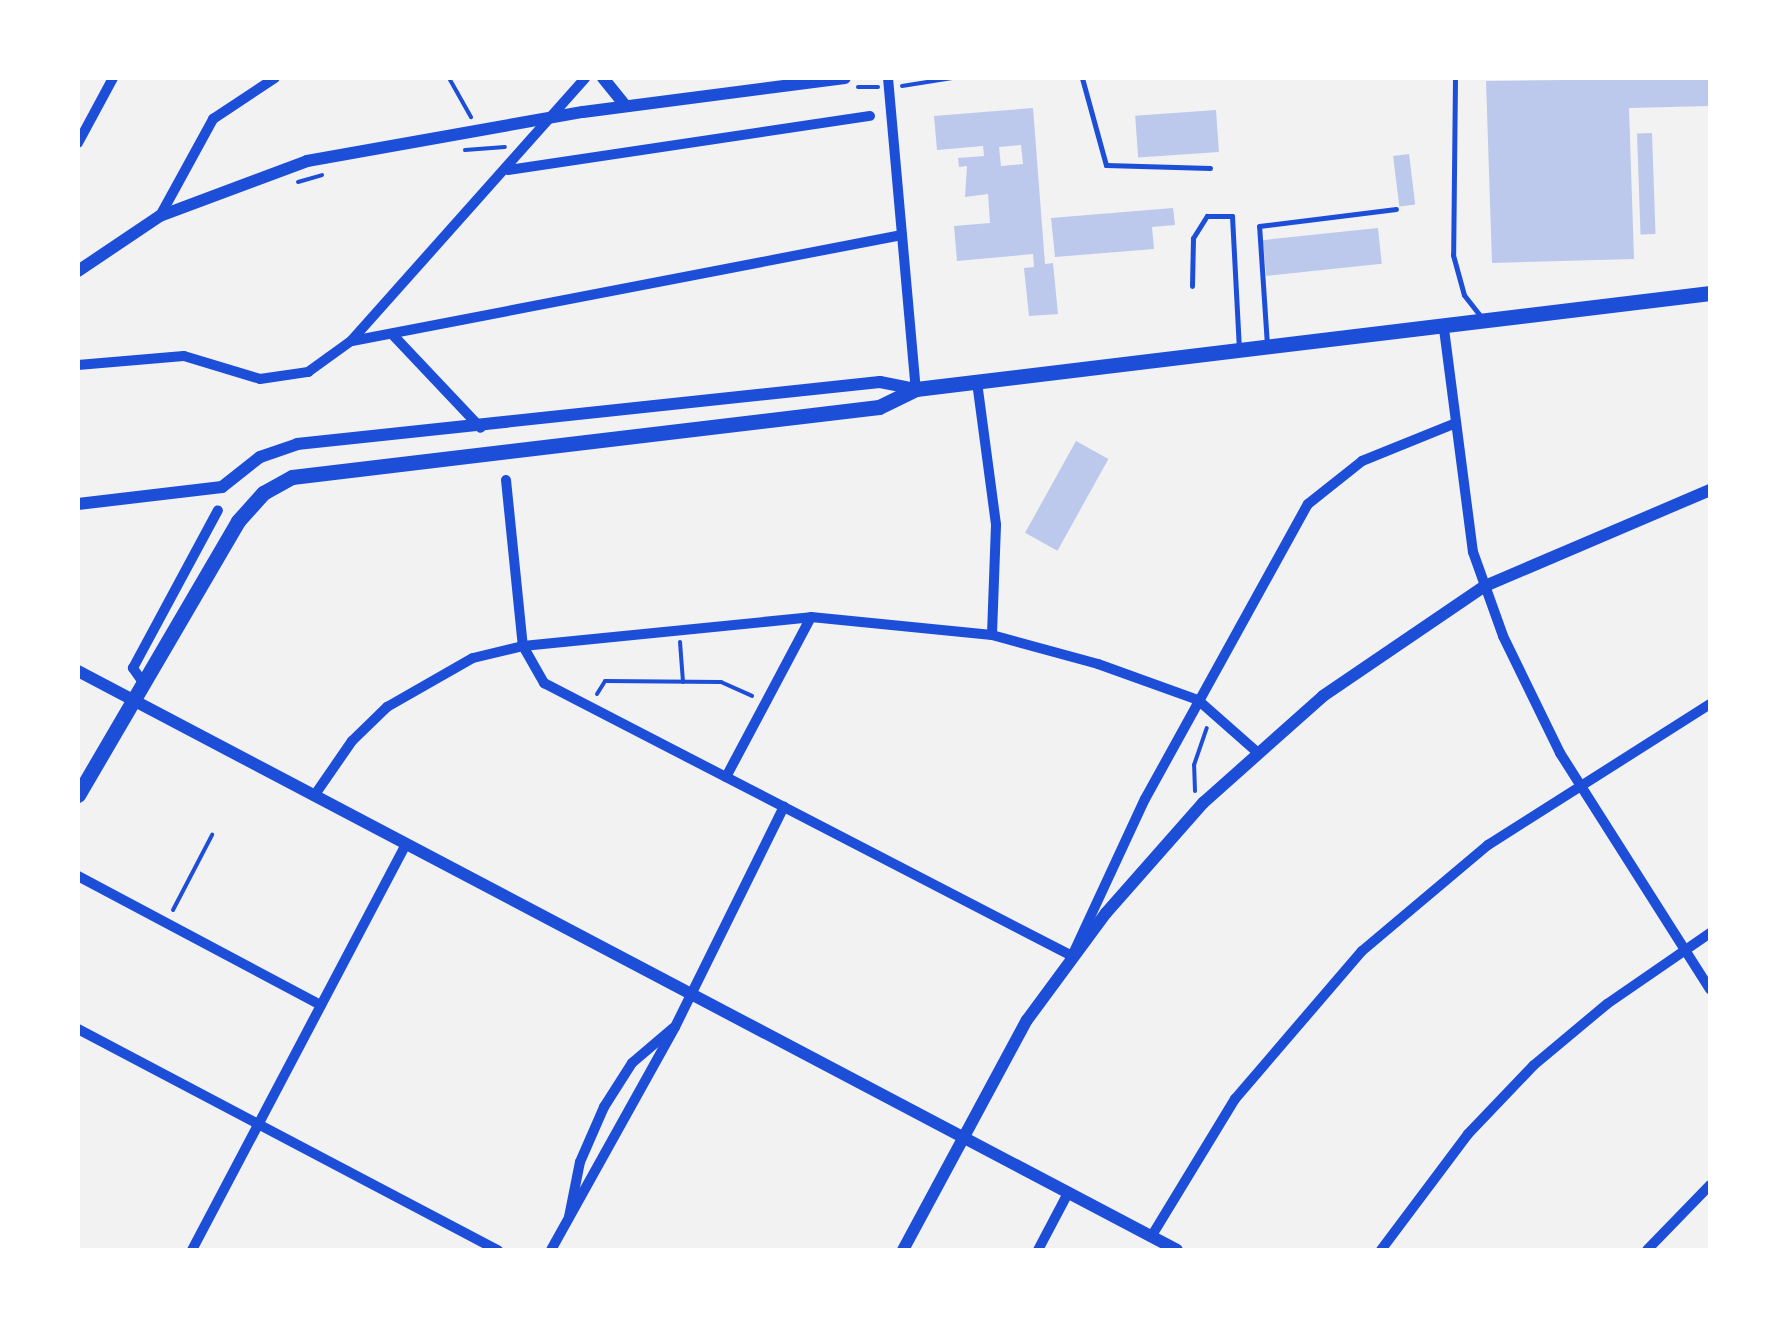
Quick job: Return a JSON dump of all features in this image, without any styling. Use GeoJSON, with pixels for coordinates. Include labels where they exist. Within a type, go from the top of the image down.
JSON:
{"type":"FeatureCollection","features":[{"type":"Feature","properties":{"kind":"main road"},"geometry":{"type":"LineString","coordinates":[[78,795],[128,698],[245,510],[277,484],[307,473],[879,407],[916,389],[1489,324],[1710,293]]}},
{"type":"Feature","properties":{"kind":"street"},"geometry":{"type":"LineString","coordinates":[[78,143],[113,78]]}},
{"type":"Feature","properties":{"kind":"street"},"geometry":{"type":"LineString","coordinates":[[160,216],[213,118],[276,78]]}},
{"type":"Feature","properties":{"kind":"street"},"geometry":{"type":"LineString","coordinates":[[78,365],[184,356],[260,379],[284,379],[308,372],[351,341],[508,170],[540,122],[584,78]]}},
{"type":"Feature","properties":{"kind":"street"},"geometry":{"type":"LineString","coordinates":[[603,78],[626,106]]}},
{"type":"Feature","properties":{"kind":"street"},"geometry":{"type":"LineString","coordinates":[[78,271],[160,216],[308,161],[626,106],[845,78]]}},
{"type":"Feature","properties":{"kind":"street"},"geometry":{"type":"LineString","coordinates":[[78,504],[222,487],[260,457],[296,444],[482,428],[880,382],[916,389],[888,78]]}},
{"type":"Feature","properties":{"kind":"street"},"geometry":{"type":"LineString","coordinates":[[508,170],[870,116]]}},
{"type":"Feature","properties":{"kind":"street"},"geometry":{"type":"LineString","coordinates":[[351,341],[902,235]]}},
{"type":"Feature","properties":{"kind":"street"},"geometry":{"type":"LineString","coordinates":[[1444,329],[1473,552],[1524,684],[1580,786],[1710,989]]}},
{"type":"Feature","properties":{"kind":"street"},"geometry":{"type":"LineString","coordinates":[[392,334],[482,428]]}},
{"type":"Feature","properties":{"kind":"street"},"geometry":{"type":"LineString","coordinates":[[977,382],[996,526],[992,635]]}},
{"type":"Feature","properties":{"kind":"street"},"geometry":{"type":"LineString","coordinates":[[1072,956],[1198,700],[1308,504],[1362,461],[1456,423]]}},
{"type":"Feature","properties":{"kind":"street"},"geometry":{"type":"LineString","coordinates":[[506,480],[523,646],[536,676],[590,708],[1072,956]]}},
{"type":"Feature","properties":{"kind":"street"},"geometry":{"type":"LineString","coordinates":[[903,1250],[1006,1053],[1072,956],[1203,803],[1257,752],[1368,662],[1485,586],[1710,490]]}},
{"type":"Feature","properties":{"kind":"street"},"geometry":{"type":"LineString","coordinates":[[142,681],[133,668],[218,510]]}},
{"type":"Feature","properties":{"kind":"street"},"geometry":{"type":"LineString","coordinates":[[726,777],[811,617]]}},
{"type":"Feature","properties":{"kind":"street"},"geometry":{"type":"LineString","coordinates":[[314,796],[352,741],[406,692],[450,668],[523,646],[811,617],[992,635],[1198,700],[1257,752]]}},
{"type":"Feature","properties":{"kind":"street"},"geometry":{"type":"LineString","coordinates":[[78,671],[1177,1250]]}},
{"type":"Feature","properties":{"kind":"street"},"geometry":{"type":"LineString","coordinates":[[1151,1237],[1234,1099],[1324,990],[1444,878],[1710,704]]}},
{"type":"Feature","properties":{"kind":"street"},"geometry":{"type":"LineString","coordinates":[[551,1250],[675,1027],[688,993],[784,806]]}},
{"type":"Feature","properties":{"kind":"street"},"geometry":{"type":"LineString","coordinates":[[192,1250],[406,844]]}},
{"type":"Feature","properties":{"kind":"street"},"geometry":{"type":"LineString","coordinates":[[78,876],[321,1005]]}},
{"type":"Feature","properties":{"kind":"street"},"geometry":{"type":"LineString","coordinates":[[1381,1250],[1438,1170],[1512,1088],[1607,1004],[1710,933]]}},
{"type":"Feature","properties":{"kind":"street"},"geometry":{"type":"LineString","coordinates":[[568,1223],[580,1162],[604,1107],[632,1063],[675,1027]]}},
{"type":"Feature","properties":{"kind":"street"},"geometry":{"type":"LineString","coordinates":[[78,1029],[498,1250]]}},
{"type":"Feature","properties":{"kind":"street"},"geometry":{"type":"LineString","coordinates":[[1647,1250],[1710,1186]]}},
{"type":"Feature","properties":{"kind":"street"},"geometry":{"type":"LineString","coordinates":[[1038,1250],[1068,1193]]}},
{"type":"Feature","properties":{"kind":"lane"},"geometry":{"type":"LineString","coordinates":[[1082,78],[1106,165],[1210,168]]}},
{"type":"Feature","properties":{"kind":"lane"},"geometry":{"type":"LineString","coordinates":[[1455,78],[1452,255],[1464,295],[1489,324]]}},
{"type":"Feature","properties":{"kind":"lane"},"geometry":{"type":"LineString","coordinates":[[1267,350],[1259,226],[1396,209]]}},
{"type":"Feature","properties":{"kind":"lane"},"geometry":{"type":"LineString","coordinates":[[1192,286],[1192,238],[1207,216],[1232,216],[1239,352]]}},
{"type":"Feature","properties":{"kind":"path"},"geometry":{"type":"LineString","coordinates":[[450,78],[480,132]]}},
{"type":"Feature","properties":{"kind":"path"},"geometry":{"type":"LineString","coordinates":[[680,630],[683,682]]}},
{"type":"Feature","properties":{"kind":"path"},"geometry":{"type":"LineString","coordinates":[[590,708],[604,681],[721,682],[765,702]]}},
{"type":"Feature","properties":{"kind":"path"},"geometry":{"type":"LineString","coordinates":[[1203,803],[1196,796],[1194,765],[1214,714]]}},
{"type":"Feature","properties":{"kind":"path"},"geometry":{"type":"LineString","coordinates":[[166,923],[212,835]]}},
{"type":"Feature","properties":{"kind":"building"},"geometry":{"type":"Polygon","coordinates":[[[1710,78],[1710,106],[1629,108],[1634,259],[1492,263],[1486,81],[1710,78]]]}},
{"type":"Feature","properties":{"kind":"building"},"geometry":{"type":"Polygon","coordinates":[[[1033,108],[1045,264],[1053,263],[1058,314],[1029,316],[1024,268],[1034,267],[1033,254],[957,261],[954,226],[990,223],[988,194],[965,197],[967,166],[959,167],[958,158],[984,156],[983,146],[937,150],[934,116],[1033,108]],[[1021,145],[999,147],[1001,166],[1023,164],[1021,145]]]}},
{"type":"Feature","properties":{"kind":"building"},"geometry":{"type":"Polygon","coordinates":[[[1216,110],[1219,152],[1138,158],[1135,116],[1216,110]]]}},
{"type":"Feature","properties":{"kind":"building"},"geometry":{"type":"Polygon","coordinates":[[[1652,133],[1656,234],[1641,234],[1637,134],[1652,133]]]}},
{"type":"Feature","properties":{"kind":"building"},"geometry":{"type":"Polygon","coordinates":[[[1409,154],[1415,205],[1399,207],[1393,156],[1409,154]]]}},
{"type":"Feature","properties":{"kind":"building"},"geometry":{"type":"Polygon","coordinates":[[[1173,208],[1175,225],[1152,227],[1154,249],[1055,257],[1051,218],[1173,208]]]}},
{"type":"Feature","properties":{"kind":"building"},"geometry":{"type":"Polygon","coordinates":[[[1378,228],[1382,264],[1266,276],[1263,240],[1378,228]]]}},
{"type":"Feature","properties":{"kind":"building"},"geometry":{"type":"Polygon","coordinates":[[[1076,441],[1108,459],[1057,551],[1025,533],[1076,441]]]}}]}
